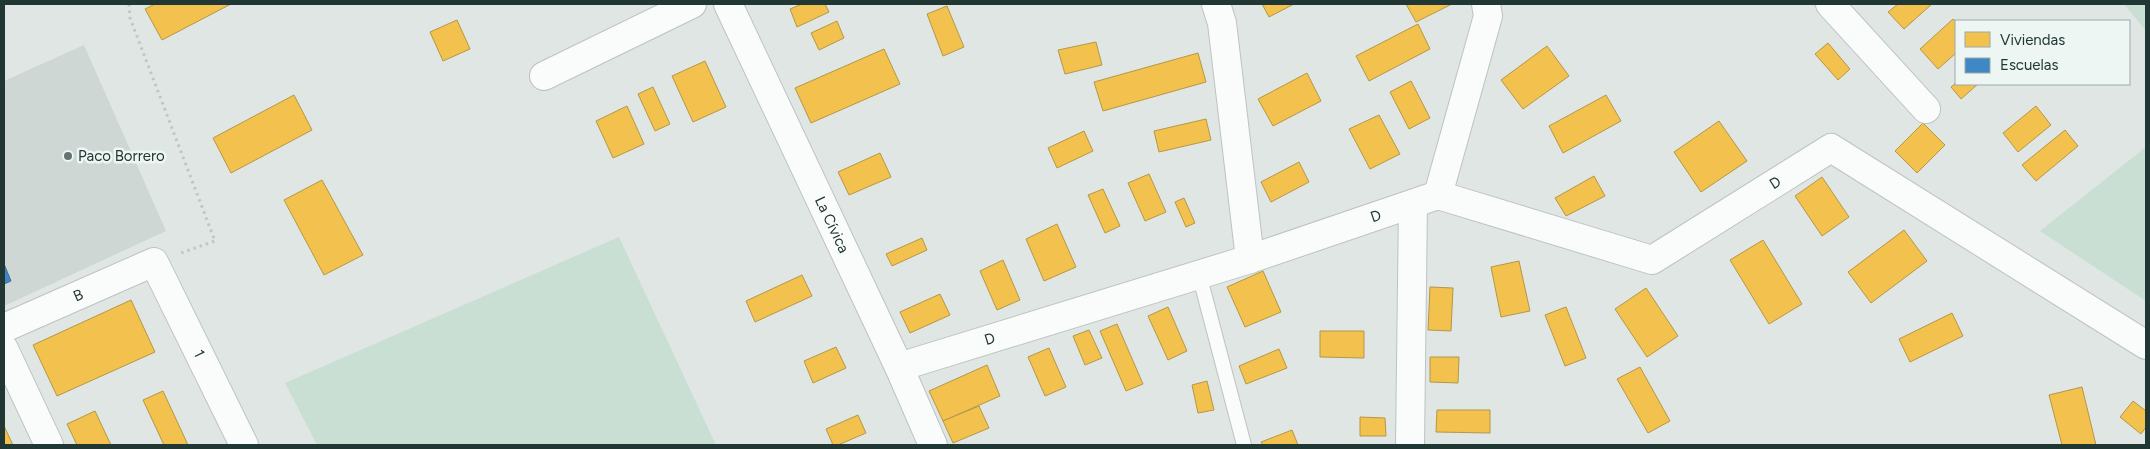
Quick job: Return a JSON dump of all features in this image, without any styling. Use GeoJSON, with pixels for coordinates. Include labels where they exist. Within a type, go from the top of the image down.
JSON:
{"type":"FeatureCollection","features":[{"type":"Feature","properties":{"kind":"street"},"geometry":{"type":"LineString","coordinates":[[544,76],[692,4]]}},
{"type":"Feature","properties":{"kind":"street","name":"La Cívica"},"geometry":{"type":"LineString","coordinates":[[728,4],[934,445]]}},
{"type":"Feature","properties":{"kind":"street"},"geometry":{"type":"LineString","coordinates":[[1216,4],[1222,24],[1250,259]]}},
{"type":"Feature","properties":{"kind":"street"},"geometry":{"type":"LineString","coordinates":[[1830,4],[1926,109]]}},
{"type":"Feature","properties":{"kind":"street"},"geometry":{"type":"LineString","coordinates":[[1410,445],[1425,200],[1494,8]]}},
{"type":"Feature","properties":{"kind":"street","name":"D"},"geometry":{"type":"LineString","coordinates":[[899,367],[1250,259],[1425,200],[1652,260],[1831,148],[2146,345]]}},
{"type":"Feature","properties":{"kind":"street","name":"B"},"geometry":{"type":"LineString","coordinates":[[4,328],[154,262]]}},
{"type":"Feature","properties":{"kind":"street","name":"1"},"geometry":{"type":"LineString","coordinates":[[154,262],[244,445]]}},
{"type":"Feature","properties":{"kind":"street"},"geometry":{"type":"LineString","coordinates":[[4,348],[49,445]]}},
{"type":"Feature","properties":{"kind":"lane"},"geometry":{"type":"LineString","coordinates":[[1199,274],[1244,445]]}},
{"type":"Feature","properties":{"kind":"path"},"geometry":{"type":"LineString","coordinates":[[129,4],[130,18],[215,241],[154,262]]}},
{"type":"Feature","properties":{"kind":"shaded area","name":"Paco Borrero"},"geometry":{"type":"Polygon","coordinates":[[[84,45],[166,231],[4,306],[4,81],[84,45]]]}},
{"type":"Feature","properties":{"kind":"green space"},"geometry":{"type":"Polygon","coordinates":[[[2124,4],[2146,4],[2146,31],[2124,4]]]}},
{"type":"Feature","properties":{"kind":"green space"},"geometry":{"type":"Polygon","coordinates":[[[2146,147],[2146,301],[2040,231],[2146,147]]]}},
{"type":"Feature","properties":{"kind":"green space"},"geometry":{"type":"Polygon","coordinates":[[[619,237],[716,445],[317,445],[285,383],[619,237]]]}},
{"type":"Feature","properties":{"kind":"building: Viviendas"},"geometry":{"type":"Polygon","coordinates":[[[155,4],[231,4],[162,40],[145,9],[155,4]]]}},
{"type":"Feature","properties":{"kind":"building: Viviendas"},"geometry":{"type":"Polygon","coordinates":[[[802,4],[825,4],[829,12],[797,27],[790,9],[802,4]]]}},
{"type":"Feature","properties":{"kind":"building: Viviendas"},"geometry":{"type":"Polygon","coordinates":[[[1262,4],[1294,4],[1269,17],[1262,4]]]}},
{"type":"Feature","properties":{"kind":"building: Viviendas"},"geometry":{"type":"Polygon","coordinates":[[[1406,4],[1452,4],[1416,22],[1406,4]]]}},
{"type":"Feature","properties":{"kind":"building: Viviendas"},"geometry":{"type":"Polygon","coordinates":[[[1898,4],[1932,4],[1904,29],[1888,12],[1898,4]]]}},
{"type":"Feature","properties":{"kind":"building: Viviendas"},"geometry":{"type":"Polygon","coordinates":[[[947,6],[964,47],[943,56],[927,14],[947,6]]]}},
{"type":"Feature","properties":{"kind":"building: Viviendas"},"geometry":{"type":"Polygon","coordinates":[[[1953,19],[1955,22],[1955,54],[1938,69],[1920,49],[1953,19]]]}},
{"type":"Feature","properties":{"kind":"building: Viviendas"},"geometry":{"type":"Polygon","coordinates":[[[457,20],[470,49],[443,61],[430,32],[457,20]]]}},
{"type":"Feature","properties":{"kind":"building: Viviendas"},"geometry":{"type":"Polygon","coordinates":[[[837,21],[844,38],[819,50],[811,33],[837,21]]]}},
{"type":"Feature","properties":{"kind":"building: Viviendas"},"geometry":{"type":"Polygon","coordinates":[[[1418,24],[1430,49],[1369,81],[1356,56],[1418,24]]]}},
{"type":"Feature","properties":{"kind":"building: Viviendas"},"geometry":{"type":"Polygon","coordinates":[[[1096,42],[1102,65],[1065,74],[1058,50],[1096,42]]]}},
{"type":"Feature","properties":{"kind":"building: Viviendas"},"geometry":{"type":"Polygon","coordinates":[[[1828,43],[1850,69],[1838,80],[1815,54],[1828,43]]]}},
{"type":"Feature","properties":{"kind":"building: Viviendas"},"geometry":{"type":"Polygon","coordinates":[[[1547,46],[1569,76],[1523,109],[1501,80],[1547,46]]]}},
{"type":"Feature","properties":{"kind":"building: Viviendas"},"geometry":{"type":"Polygon","coordinates":[[[884,49],[900,84],[811,123],[795,88],[884,49]]]}},
{"type":"Feature","properties":{"kind":"building: Viviendas"},"geometry":{"type":"Polygon","coordinates":[[[1198,53],[1206,82],[1103,111],[1094,82],[1198,53]]]}},
{"type":"Feature","properties":{"kind":"building: Viviendas"},"geometry":{"type":"Polygon","coordinates":[[[705,61],[726,107],[693,122],[672,76],[705,61]]]}},
{"type":"Feature","properties":{"kind":"building: Viviendas"},"geometry":{"type":"Polygon","coordinates":[[[1307,73],[1321,101],[1273,126],[1258,99],[1307,73]]]}},
{"type":"Feature","properties":{"kind":"building: Viviendas"},"geometry":{"type":"Polygon","coordinates":[[[1411,81],[1430,118],[1409,129],[1390,92],[1411,81]]]}},
{"type":"Feature","properties":{"kind":"building: Viviendas"},"geometry":{"type":"Polygon","coordinates":[[[1955,84],[1977,85],[1961,99],[1951,87],[1955,84]]]}},
{"type":"Feature","properties":{"kind":"building: Viviendas"},"geometry":{"type":"Polygon","coordinates":[[[653,87],[670,124],[655,131],[638,94],[653,87]]]}},
{"type":"Feature","properties":{"kind":"building: Viviendas"},"geometry":{"type":"Polygon","coordinates":[[[294,95],[312,130],[231,173],[213,138],[294,95]]]}},
{"type":"Feature","properties":{"kind":"building: Viviendas"},"geometry":{"type":"Polygon","coordinates":[[[1606,95],[1621,121],[1563,153],[1549,126],[1606,95]]]}},
{"type":"Feature","properties":{"kind":"building: Viviendas"},"geometry":{"type":"Polygon","coordinates":[[[627,106],[644,144],[613,158],[596,121],[627,106]]]}},
{"type":"Feature","properties":{"kind":"building: Viviendas"},"geometry":{"type":"Polygon","coordinates":[[[2036,106],[2051,125],[2018,152],[2003,133],[2036,106]]]}},
{"type":"Feature","properties":{"kind":"building: Viviendas"},"geometry":{"type":"Polygon","coordinates":[[[1379,115],[1400,154],[1370,169],[1349,129],[1379,115]]]}},
{"type":"Feature","properties":{"kind":"building: Viviendas"},"geometry":{"type":"Polygon","coordinates":[[[1206,119],[1211,140],[1159,152],[1154,131],[1206,119]]]}},
{"type":"Feature","properties":{"kind":"building: Viviendas"},"geometry":{"type":"Polygon","coordinates":[[[1719,121],[1747,161],[1701,192],[1674,152],[1719,121]]]}},
{"type":"Feature","properties":{"kind":"building: Viviendas"},"geometry":{"type":"Polygon","coordinates":[[[1923,123],[1945,145],[1917,173],[1895,151],[1923,123]]]}},
{"type":"Feature","properties":{"kind":"building: Viviendas"},"geometry":{"type":"Polygon","coordinates":[[[2065,130],[2078,146],[2036,181],[2022,165],[2065,130]]]}},
{"type":"Feature","properties":{"kind":"building: Viviendas"},"geometry":{"type":"Polygon","coordinates":[[[1084,131],[1093,151],[1057,168],[1048,148],[1084,131]]]}},
{"type":"Feature","properties":{"kind":"building: Viviendas"},"geometry":{"type":"Polygon","coordinates":[[[880,153],[891,177],[849,195],[838,172],[880,153]]]}},
{"type":"Feature","properties":{"kind":"building: Viviendas"},"geometry":{"type":"Polygon","coordinates":[[[1299,162],[1309,182],[1271,202],[1261,182],[1299,162]]]}},
{"type":"Feature","properties":{"kind":"building: Viviendas"},"geometry":{"type":"Polygon","coordinates":[[[1149,174],[1166,212],[1145,221],[1128,183],[1149,174]]]}},
{"type":"Feature","properties":{"kind":"building: Viviendas"},"geometry":{"type":"Polygon","coordinates":[[[1594,176],[1605,196],[1566,216],[1555,198],[1594,176]]]}},
{"type":"Feature","properties":{"kind":"building: Viviendas"},"geometry":{"type":"Polygon","coordinates":[[[1822,177],[1849,217],[1822,236],[1795,196],[1822,177]]]}},
{"type":"Feature","properties":{"kind":"building: Viviendas"},"geometry":{"type":"Polygon","coordinates":[[[322,180],[363,255],[324,275],[284,200],[322,180]]]}},
{"type":"Feature","properties":{"kind":"building: Viviendas"},"geometry":{"type":"Polygon","coordinates":[[[1103,189],[1120,226],[1105,233],[1088,195],[1103,189]]]}},
{"type":"Feature","properties":{"kind":"building: Viviendas"},"geometry":{"type":"Polygon","coordinates":[[[1184,198],[1195,223],[1186,227],[1175,202],[1184,198]]]}},
{"type":"Feature","properties":{"kind":"building: Viviendas"},"geometry":{"type":"Polygon","coordinates":[[[1057,224],[1076,267],[1044,281],[1026,239],[1057,224]]]}},
{"type":"Feature","properties":{"kind":"building: Viviendas"},"geometry":{"type":"Polygon","coordinates":[[[1904,230],[1927,261],[1871,303],[1848,272],[1904,230]]]}},
{"type":"Feature","properties":{"kind":"building: Viviendas"},"geometry":{"type":"Polygon","coordinates":[[[922,238],[927,250],[892,266],[886,254],[922,238]]]}},
{"type":"Feature","properties":{"kind":"building: Viviendas"},"geometry":{"type":"Polygon","coordinates":[[[1763,240],[1802,304],[1769,324],[1730,260],[1763,240]]]}},
{"type":"Feature","properties":{"kind":"building: Viviendas"},"geometry":{"type":"Polygon","coordinates":[[[1003,260],[1020,300],[997,310],[980,271],[1003,260]]]}},
{"type":"Feature","properties":{"kind":"building: Viviendas"},"geometry":{"type":"Polygon","coordinates":[[[1519,261],[1530,311],[1501,317],[1491,267],[1519,261]]]}},
{"type":"Feature","properties":{"kind":"building: Viviendas"},"geometry":{"type":"Polygon","coordinates":[[[1263,271],[1281,312],[1245,327],[1227,287],[1263,271]]]}},
{"type":"Feature","properties":{"kind":"building: Viviendas"},"geometry":{"type":"Polygon","coordinates":[[[802,275],[812,296],[755,322],[746,301],[802,275]]]}},
{"type":"Feature","properties":{"kind":"building: Viviendas"},"geometry":{"type":"Polygon","coordinates":[[[1430,287],[1453,288],[1451,331],[1428,330],[1430,287]]]}},
{"type":"Feature","properties":{"kind":"building: Viviendas"},"geometry":{"type":"Polygon","coordinates":[[[1646,288],[1678,336],[1647,357],[1615,309],[1646,288]]]}},
{"type":"Feature","properties":{"kind":"building: Viviendas"},"geometry":{"type":"Polygon","coordinates":[[[940,294],[950,315],[910,333],[900,312],[940,294]]]}},
{"type":"Feature","properties":{"kind":"building: Viviendas"},"geometry":{"type":"Polygon","coordinates":[[[131,300],[155,352],[57,396],[33,345],[131,300]]]}},
{"type":"Feature","properties":{"kind":"building: Viviendas"},"geometry":{"type":"Polygon","coordinates":[[[1168,307],[1187,351],[1168,360],[1148,316],[1168,307]]]}},
{"type":"Feature","properties":{"kind":"building: Viviendas"},"geometry":{"type":"Polygon","coordinates":[[[1566,307],[1586,358],[1565,366],[1545,315],[1566,307]]]}},
{"type":"Feature","properties":{"kind":"building: Viviendas"},"geometry":{"type":"Polygon","coordinates":[[[1952,313],[1963,336],[1910,362],[1899,339],[1952,313]]]}},
{"type":"Feature","properties":{"kind":"building: Viviendas"},"geometry":{"type":"Polygon","coordinates":[[[1117,324],[1143,384],[1126,391],[1100,331],[1117,324]]]}},
{"type":"Feature","properties":{"kind":"building: Viviendas"},"geometry":{"type":"Polygon","coordinates":[[[1089,330],[1102,358],[1085,365],[1073,336],[1089,330]]]}},
{"type":"Feature","properties":{"kind":"building: Viviendas"},"geometry":{"type":"Polygon","coordinates":[[[1320,331],[1364,331],[1364,358],[1320,357],[1320,331]]]}},
{"type":"Feature","properties":{"kind":"building: Viviendas"},"geometry":{"type":"Polygon","coordinates":[[[836,347],[846,368],[813,383],[804,361],[836,347]]]}},
{"type":"Feature","properties":{"kind":"building: Viviendas"},"geometry":{"type":"Polygon","coordinates":[[[1049,348],[1066,387],[1045,396],[1028,357],[1049,348]]]}},
{"type":"Feature","properties":{"kind":"building: Viviendas"},"geometry":{"type":"Polygon","coordinates":[[[1279,349],[1287,368],[1246,384],[1239,366],[1279,349]]]}},
{"type":"Feature","properties":{"kind":"building: Viviendas"},"geometry":{"type":"Polygon","coordinates":[[[1430,357],[1459,357],[1458,383],[1430,382],[1430,357]]]}},
{"type":"Feature","properties":{"kind":"building: Viviendas"},"geometry":{"type":"Polygon","coordinates":[[[987,365],[1000,396],[943,421],[929,391],[987,365]]]}},
{"type":"Feature","properties":{"kind":"building: Viviendas"},"geometry":{"type":"Polygon","coordinates":[[[1640,367],[1670,421],[1648,433],[1617,379],[1640,367]]]}},
{"type":"Feature","properties":{"kind":"building: Viviendas"},"geometry":{"type":"Polygon","coordinates":[[[1207,381],[1214,410],[1198,413],[1192,385],[1207,381]]]}},
{"type":"Feature","properties":{"kind":"building: Viviendas"},"geometry":{"type":"Polygon","coordinates":[[[2082,387],[2096,445],[2062,445],[2049,395],[2082,387]]]}},
{"type":"Feature","properties":{"kind":"building: Viviendas"},"geometry":{"type":"Polygon","coordinates":[[[163,391],[188,445],[164,445],[143,400],[163,391]]]}},
{"type":"Feature","properties":{"kind":"building: Viviendas"},"geometry":{"type":"Polygon","coordinates":[[[2133,401],[2146,411],[2146,427],[2141,434],[2120,417],[2133,401]]]}},
{"type":"Feature","properties":{"kind":"building: Viviendas"},"geometry":{"type":"Polygon","coordinates":[[[979,406],[989,428],[953,443],[943,421],[979,406]]]}},
{"type":"Feature","properties":{"kind":"building: Viviendas"},"geometry":{"type":"Polygon","coordinates":[[[1437,410],[1490,410],[1490,433],[1436,432],[1437,410]]]}},
{"type":"Feature","properties":{"kind":"building: Viviendas"},"geometry":{"type":"Polygon","coordinates":[[[95,411],[111,445],[77,445],[67,424],[95,411]]]}},
{"type":"Feature","properties":{"kind":"building: Viviendas"},"geometry":{"type":"Polygon","coordinates":[[[858,415],[866,433],[838,445],[833,445],[826,429],[858,415]]]}},
{"type":"Feature","properties":{"kind":"building: Viviendas"},"geometry":{"type":"Polygon","coordinates":[[[1360,417],[1385,418],[1386,436],[1360,436],[1360,417]]]}},
{"type":"Feature","properties":{"kind":"building: Viviendas"},"geometry":{"type":"Polygon","coordinates":[[[4,426],[13,445],[4,445],[4,426]]]}},
{"type":"Feature","properties":{"kind":"building: Viviendas"},"geometry":{"type":"Polygon","coordinates":[[[1292,430],[1298,445],[1263,445],[1261,442],[1292,430]]]}},
{"type":"Feature","properties":{"kind":"building: Escuelas"},"geometry":{"type":"Polygon","coordinates":[[[4,264],[11,281],[4,284],[4,264]]]}},
{"type":"Feature","properties":{"kind":"place","name":"Paco Borrero"},"geometry":{"type":"Point","coordinates":[68,156]}}]}
